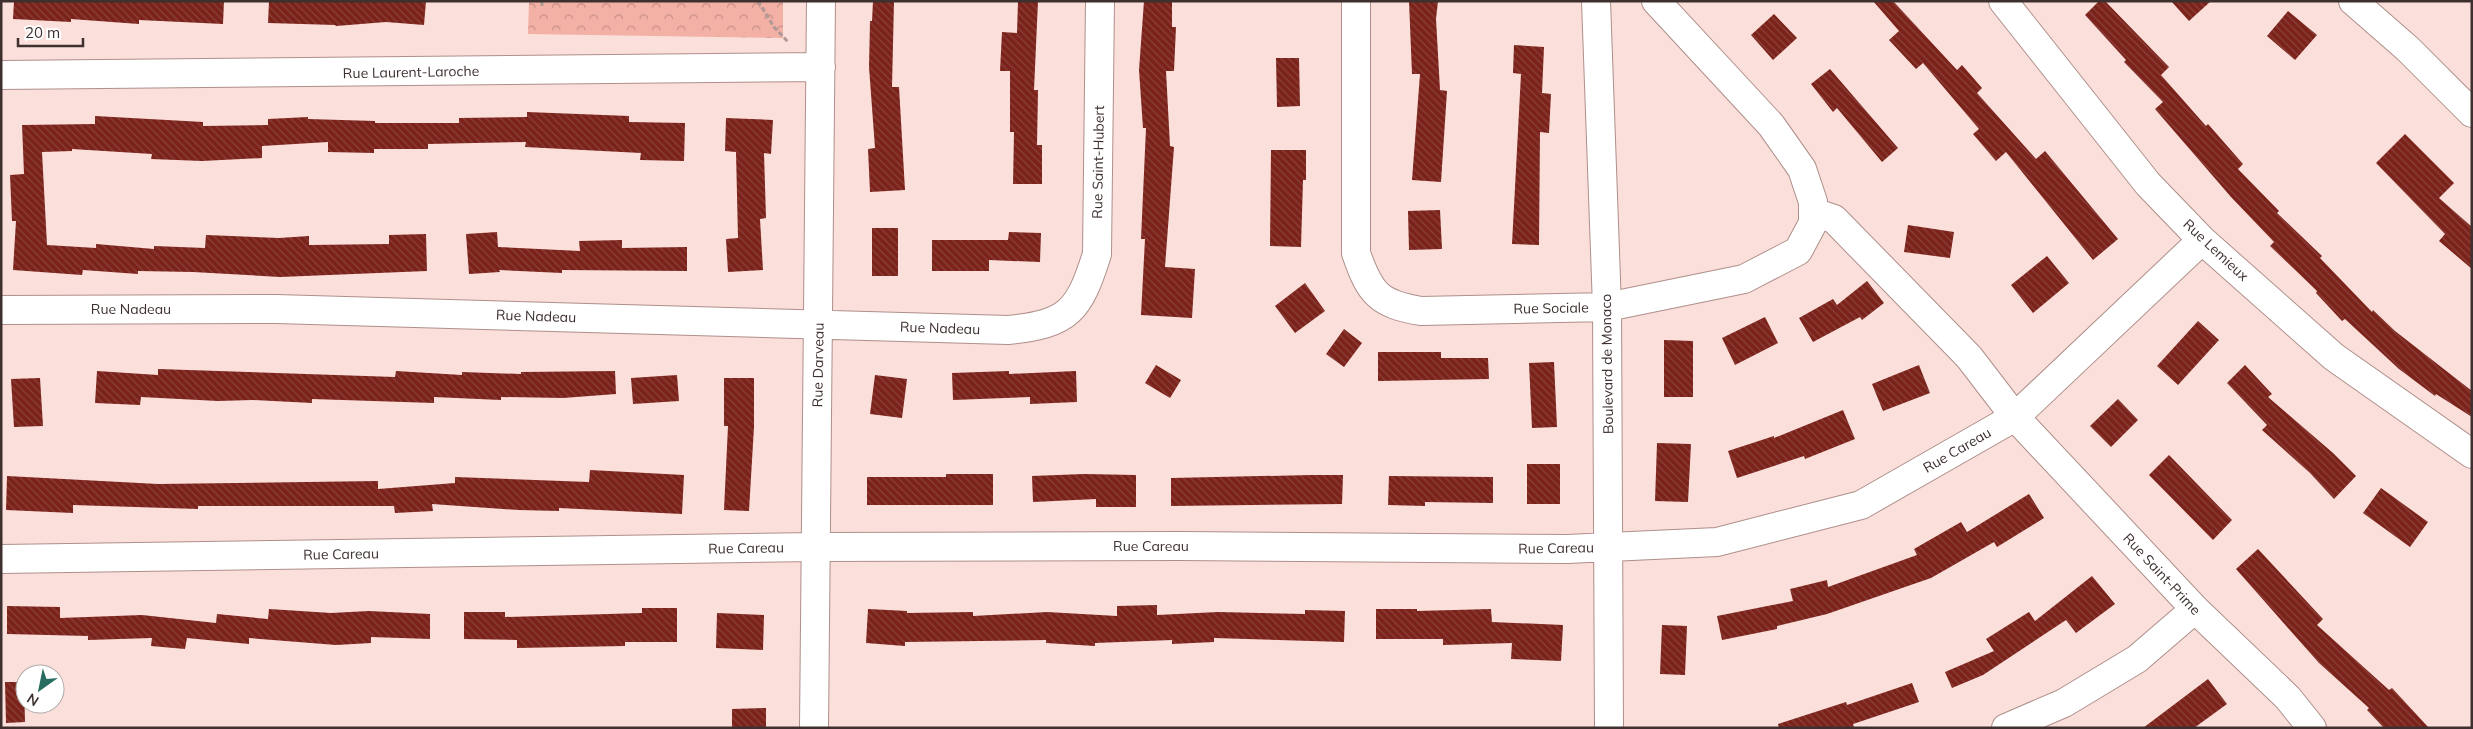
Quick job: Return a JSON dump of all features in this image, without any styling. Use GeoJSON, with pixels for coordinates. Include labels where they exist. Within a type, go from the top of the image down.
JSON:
{"type":"FeatureCollection","features":[{"type":"Feature","properties":{"kind":"street","name":"Rue Darveau"},"geometry":{"type":"LineString","coordinates":[[814,728],[814,546],[819,323],[815,67],[821,1]]}},
{"type":"Feature","properties":{"kind":"street","name":"Rue Saint-Hubert"},"geometry":{"type":"LineString","coordinates":[[1067,314],[1087,288],[1097,254],[1100,1]]}},
{"type":"Feature","properties":{"kind":"street","name":"Rue Sociale"},"geometry":{"type":"LineString","coordinates":[[1356,1],[1356,253],[1365,278],[1376,293],[1394,306],[1421,311],[1607,306],[1744,279],[1798,251],[1813,223],[1813,202],[1802,169],[1771,125],[1656,1]]}},
{"type":"Feature","properties":{"kind":"street","name":"Boulevard de Monaco"},"geometry":{"type":"LineString","coordinates":[[1596,1],[1607,306],[1609,728]]}},
{"type":"Feature","properties":{"kind":"street","name":"Rue Lemieux"},"geometry":{"type":"LineString","coordinates":[[2003,1],[2148,184],[2202,240],[2334,357],[2472,454]]}},
{"type":"Feature","properties":{"kind":"street"},"geometry":{"type":"LineString","coordinates":[[2353,1],[2408,49],[2472,113]]}},
{"type":"Feature","properties":{"kind":"street"},"geometry":{"type":"LineString","coordinates":[[2370,1],[2408,49]]}},
{"type":"Feature","properties":{"kind":"street","name":"Rue Laurent-Laroche"},"geometry":{"type":"LineString","coordinates":[[1,75],[815,67]]}},
{"type":"Feature","properties":{"kind":"street","name":"Rue Saint-Prime"},"geometry":{"type":"LineString","coordinates":[[1813,212],[1834,219],[1969,357],[2015,417],[2195,610],[2288,698],[2312,728]]}},
{"type":"Feature","properties":{"kind":"street","name":"Rue Careau"},"geometry":{"type":"LineString","coordinates":[[1,559],[814,546],[1189,546],[1557,549],[1717,542],[1862,505],[2015,417],[2202,240]]}},
{"type":"Feature","properties":{"kind":"street","name":"Rue Nadeau"},"geometry":{"type":"LineString","coordinates":[[1,310],[276,309],[819,323],[1008,330],[1042,327],[1067,314]]}},
{"type":"Feature","properties":{"kind":"street"},"geometry":{"type":"LineString","coordinates":[[2006,728],[2064,702],[2137,660],[2195,610]]}},
{"type":"Feature","properties":{"kind":"path"},"geometry":{"type":"LineString","coordinates":[[542,1],[542,8]]}},
{"type":"Feature","properties":{"kind":"path"},"geometry":{"type":"LineString","coordinates":[[758,1],[774,27],[815,67]]}},
{"type":"Feature","properties":{"kind":"green space"},"geometry":{"type":"Polygon","coordinates":[[[529,1],[783,1],[783,38],[528,34],[529,1]]]}},
{"type":"Feature","properties":{"kind":"building"},"geometry":{"type":"Polygon","coordinates":[[[14,1],[224,1],[223,24],[139,20],[139,24],[71,19],[71,22],[13,19],[14,1]]]}},
{"type":"Feature","properties":{"kind":"building"},"geometry":{"type":"Polygon","coordinates":[[[269,1],[426,1],[424,25],[386,22],[336,26],[268,23],[269,1]]]}},
{"type":"Feature","properties":{"kind":"building"},"geometry":{"type":"Polygon","coordinates":[[[873,1],[894,1],[892,87],[899,87],[905,190],[870,192],[868,149],[875,148],[869,67],[870,21],[872,21],[873,1]]]}},
{"type":"Feature","properties":{"kind":"building"},"geometry":{"type":"Polygon","coordinates":[[[1018,1],[1038,1],[1034,90],[1038,90],[1037,145],[1042,145],[1042,184],[1013,184],[1014,132],[1010,132],[1010,71],[1000,71],[1002,32],[1017,33],[1018,1]]]}},
{"type":"Feature","properties":{"kind":"building"},"geometry":{"type":"Polygon","coordinates":[[[1144,1],[1172,1],[1172,27],[1176,27],[1174,71],[1166,71],[1170,146],[1174,147],[1165,267],[1195,269],[1192,318],[1141,315],[1145,239],[1141,239],[1146,128],[1143,128],[1139,70],[1144,1]]]}},
{"type":"Feature","properties":{"kind":"building"},"geometry":{"type":"Polygon","coordinates":[[[1409,1],[1438,1],[1436,19],[1440,90],[1447,91],[1441,182],[1412,180],[1420,74],[1412,74],[1409,1]]]}},
{"type":"Feature","properties":{"kind":"building"},"geometry":{"type":"Polygon","coordinates":[[[1873,1],[1893,1],[1957,70],[1962,65],[1982,88],[1977,93],[2036,159],[2045,151],[2118,239],[2093,260],[2006,152],[1996,161],[1973,134],[1979,129],[1923,63],[1916,69],[1889,40],[1899,31],[1873,1]]]}},
{"type":"Feature","properties":{"kind":"building"},"geometry":{"type":"Polygon","coordinates":[[[2099,1],[2105,1],[2169,67],[2161,75],[2243,164],[2238,169],[2279,211],[2277,213],[2322,256],[2320,258],[2372,312],[2373,310],[2395,331],[2472,391],[2472,417],[2436,394],[2435,396],[2399,369],[2345,319],[2342,321],[2316,293],[2317,291],[2270,246],[2274,242],[2231,197],[2155,109],[2163,102],[2124,62],[2126,60],[2085,15],[2099,1]]]}},
{"type":"Feature","properties":{"kind":"building"},"geometry":{"type":"Polygon","coordinates":[[[2171,1],[2211,1],[2189,21],[2171,1]]]}},
{"type":"Feature","properties":{"kind":"building"},"geometry":{"type":"Polygon","coordinates":[[[2288,11],[2317,35],[2295,60],[2267,36],[2288,11]]]}},
{"type":"Feature","properties":{"kind":"building"},"geometry":{"type":"Polygon","coordinates":[[[1774,14],[1797,38],[1773,60],[1751,35],[1774,14]]]}},
{"type":"Feature","properties":{"kind":"building"},"geometry":{"type":"Polygon","coordinates":[[[1514,45],[1544,47],[1542,93],[1551,94],[1549,133],[1540,132],[1539,245],[1512,244],[1521,74],[1513,73],[1514,45]]]}},
{"type":"Feature","properties":{"kind":"building"},"geometry":{"type":"Polygon","coordinates":[[[1276,58],[1299,58],[1300,106],[1277,107],[1276,58]]]}},
{"type":"Feature","properties":{"kind":"building"},"geometry":{"type":"Polygon","coordinates":[[[1830,69],[1898,148],[1882,162],[1837,108],[1833,112],[1811,84],[1830,69]]]}},
{"type":"Feature","properties":{"kind":"building"},"geometry":{"type":"Polygon","coordinates":[[[527,112],[629,116],[629,122],[685,123],[684,161],[640,160],[641,153],[525,147],[526,142],[428,144],[428,149],[374,149],[374,153],[328,152],[328,142],[262,146],[262,158],[202,161],[151,159],[152,154],[72,149],[72,151],[42,152],[47,245],[96,248],[96,244],[154,249],[154,246],[205,248],[206,235],[279,238],[309,236],[309,245],[389,244],[389,235],[426,234],[427,271],[280,277],[193,272],[138,271],[138,274],[83,270],[82,275],[13,270],[16,221],[12,221],[10,175],[24,174],[22,125],[95,124],[95,116],[203,122],[203,126],[268,125],[268,119],[308,117],[308,119],[375,121],[375,123],[459,123],[459,118],[527,117],[527,112]]]}},
{"type":"Feature","properties":{"kind":"building"},"geometry":{"type":"Polygon","coordinates":[[[726,118],[773,120],[771,154],[764,153],[766,218],[760,219],[763,270],[728,272],[726,239],[738,238],[736,152],[725,151],[726,118]]]}},
{"type":"Feature","properties":{"kind":"building"},"geometry":{"type":"Polygon","coordinates":[[[2405,134],[2454,183],[2439,198],[2472,227],[2472,269],[2439,241],[2445,234],[2376,163],[2405,134]]]}},
{"type":"Feature","properties":{"kind":"building"},"geometry":{"type":"Polygon","coordinates":[[[1271,150],[1306,150],[1306,180],[1303,180],[1301,247],[1270,246],[1271,150]]]}},
{"type":"Feature","properties":{"kind":"building"},"geometry":{"type":"Polygon","coordinates":[[[1440,210],[1442,249],[1409,250],[1408,211],[1440,210]]]}},
{"type":"Feature","properties":{"kind":"building"},"geometry":{"type":"Polygon","coordinates":[[[1908,225],[1954,232],[1950,258],[1904,252],[1908,225]]]}},
{"type":"Feature","properties":{"kind":"building"},"geometry":{"type":"Polygon","coordinates":[[[872,228],[898,228],[898,276],[872,276],[872,228]]]}},
{"type":"Feature","properties":{"kind":"building"},"geometry":{"type":"Polygon","coordinates":[[[497,232],[498,247],[580,251],[579,241],[622,240],[622,248],[687,247],[687,271],[562,270],[562,273],[499,270],[500,272],[469,274],[466,234],[497,232]]]}},
{"type":"Feature","properties":{"kind":"building"},"geometry":{"type":"Polygon","coordinates":[[[1009,232],[1041,233],[1040,262],[989,260],[989,271],[932,271],[932,240],[1008,240],[1009,232]]]}},
{"type":"Feature","properties":{"kind":"building"},"geometry":{"type":"Polygon","coordinates":[[[2047,256],[2069,283],[2033,313],[2011,285],[2047,256]]]}},
{"type":"Feature","properties":{"kind":"building"},"geometry":{"type":"Polygon","coordinates":[[[1867,281],[1884,303],[1862,320],[1860,317],[1813,342],[1799,318],[1833,299],[1837,305],[1867,281]]]}},
{"type":"Feature","properties":{"kind":"building"},"geometry":{"type":"Polygon","coordinates":[[[1305,283],[1325,311],[1295,333],[1275,306],[1305,283]]]}},
{"type":"Feature","properties":{"kind":"building"},"geometry":{"type":"Polygon","coordinates":[[[1765,317],[1778,343],[1735,365],[1722,338],[1765,317]]]}},
{"type":"Feature","properties":{"kind":"building"},"geometry":{"type":"Polygon","coordinates":[[[2198,321],[2219,340],[2178,385],[2157,366],[2198,321]]]}},
{"type":"Feature","properties":{"kind":"building"},"geometry":{"type":"Polygon","coordinates":[[[1344,329],[1362,343],[1344,367],[1326,354],[1344,329]]]}},
{"type":"Feature","properties":{"kind":"building"},"geometry":{"type":"Polygon","coordinates":[[[1664,340],[1693,341],[1693,397],[1664,397],[1664,340]]]}},
{"type":"Feature","properties":{"kind":"building"},"geometry":{"type":"Polygon","coordinates":[[[1378,352],[1441,352],[1441,358],[1488,358],[1489,379],[1378,381],[1378,352]]]}},
{"type":"Feature","properties":{"kind":"building"},"geometry":{"type":"Polygon","coordinates":[[[1554,362],[1557,427],[1532,428],[1529,363],[1554,362]]]}},
{"type":"Feature","properties":{"kind":"building"},"geometry":{"type":"Polygon","coordinates":[[[1156,365],[1181,380],[1170,398],[1145,383],[1156,365]]]}},
{"type":"Feature","properties":{"kind":"building"},"geometry":{"type":"Polygon","coordinates":[[[1919,365],[1930,393],[1883,411],[1872,384],[1919,365]]]}},
{"type":"Feature","properties":{"kind":"building"},"geometry":{"type":"Polygon","coordinates":[[[2245,365],[2272,394],[2268,397],[2333,453],[2356,476],[2334,499],[2310,473],[2262,430],[2267,425],[2227,383],[2245,365]]]}},
{"type":"Feature","properties":{"kind":"building"},"geometry":{"type":"Polygon","coordinates":[[[158,369],[395,377],[396,371],[462,375],[462,372],[521,374],[521,372],[615,371],[616,394],[563,398],[501,397],[501,400],[434,397],[434,403],[312,399],[312,403],[141,397],[140,405],[95,403],[97,371],[158,375],[158,369]]]}},
{"type":"Feature","properties":{"kind":"building"},"geometry":{"type":"Polygon","coordinates":[[[1009,371],[1009,374],[1076,371],[1077,402],[1030,404],[1030,397],[953,400],[952,373],[1009,371]]]}},
{"type":"Feature","properties":{"kind":"building"},"geometry":{"type":"Polygon","coordinates":[[[677,375],[679,401],[633,404],[631,378],[677,375]]]}},
{"type":"Feature","properties":{"kind":"building"},"geometry":{"type":"Polygon","coordinates":[[[875,375],[907,379],[902,418],[870,414],[875,375]]]}},
{"type":"Feature","properties":{"kind":"building"},"geometry":{"type":"Polygon","coordinates":[[[40,378],[43,426],[14,427],[11,379],[40,378]]]}},
{"type":"Feature","properties":{"kind":"building"},"geometry":{"type":"Polygon","coordinates":[[[724,378],[754,378],[754,427],[749,511],[724,510],[728,426],[724,426],[724,378]]]}},
{"type":"Feature","properties":{"kind":"building"},"geometry":{"type":"Polygon","coordinates":[[[2118,399],[2138,420],[2111,447],[2090,426],[2118,399]]]}},
{"type":"Feature","properties":{"kind":"building"},"geometry":{"type":"Polygon","coordinates":[[[1843,410],[1855,439],[1805,459],[1804,456],[1737,478],[1728,451],[1774,436],[1774,438],[1843,410]]]}},
{"type":"Feature","properties":{"kind":"building"},"geometry":{"type":"Polygon","coordinates":[[[1657,443],[1691,444],[1688,502],[1655,501],[1657,443]]]}},
{"type":"Feature","properties":{"kind":"building"},"geometry":{"type":"Polygon","coordinates":[[[2169,455],[2232,520],[2213,540],[2149,475],[2169,455]]]}},
{"type":"Feature","properties":{"kind":"building"},"geometry":{"type":"Polygon","coordinates":[[[1527,464],[1560,464],[1560,504],[1527,504],[1527,464]]]}},
{"type":"Feature","properties":{"kind":"building"},"geometry":{"type":"Polygon","coordinates":[[[590,470],[684,475],[682,514],[559,508],[559,511],[519,510],[432,504],[433,511],[395,513],[394,506],[198,506],[198,509],[73,505],[73,513],[6,510],[7,476],[158,484],[378,481],[378,489],[455,483],[455,477],[589,482],[590,470]]]}},
{"type":"Feature","properties":{"kind":"building"},"geometry":{"type":"Polygon","coordinates":[[[946,474],[993,474],[993,505],[867,505],[867,477],[946,477],[946,474]]]}},
{"type":"Feature","properties":{"kind":"building"},"geometry":{"type":"Polygon","coordinates":[[[1136,475],[1136,507],[1096,507],[1096,499],[1033,502],[1032,476],[1136,475]]]}},
{"type":"Feature","properties":{"kind":"building"},"geometry":{"type":"Polygon","coordinates":[[[1343,475],[1342,504],[1171,506],[1171,478],[1343,475]]]}},
{"type":"Feature","properties":{"kind":"building"},"geometry":{"type":"Polygon","coordinates":[[[1389,476],[1493,477],[1493,503],[1425,502],[1425,506],[1388,505],[1389,476]]]}},
{"type":"Feature","properties":{"kind":"building"},"geometry":{"type":"Polygon","coordinates":[[[2381,488],[2428,522],[2410,547],[2363,513],[2381,488]]]}},
{"type":"Feature","properties":{"kind":"building"},"geometry":{"type":"Polygon","coordinates":[[[2029,494],[2044,518],[1997,547],[1994,542],[1931,578],[1827,614],[1777,626],[1777,629],[1722,640],[1717,616],[1793,601],[1790,589],[1827,580],[1828,587],[1917,555],[1914,549],[1961,522],[1967,532],[2029,494]]]}},
{"type":"Feature","properties":{"kind":"building"},"geometry":{"type":"Polygon","coordinates":[[[2258,549],[2323,619],[2317,625],[2389,690],[2392,688],[2429,728],[2384,728],[2367,710],[2369,708],[2319,663],[2236,569],[2258,549]]]}},
{"type":"Feature","properties":{"kind":"building"},"geometry":{"type":"Polygon","coordinates":[[[2092,576],[2115,604],[2076,633],[2066,620],[1983,675],[1952,688],[1945,672],[1994,651],[1986,639],[2029,612],[2035,621],[2092,576]]]}},
{"type":"Feature","properties":{"kind":"building"},"geometry":{"type":"Polygon","coordinates":[[[1157,605],[1157,615],[1218,612],[1305,614],[1305,610],[1345,611],[1344,642],[1214,638],[1214,642],[1172,644],[1172,640],[1095,643],[1095,646],[1046,643],[1046,640],[905,642],[905,646],[866,643],[868,609],[907,611],[907,613],[973,612],[973,616],[1047,612],[1117,616],[1117,606],[1157,605]]]}},
{"type":"Feature","properties":{"kind":"building"},"geometry":{"type":"Polygon","coordinates":[[[7,606],[60,607],[60,618],[142,615],[216,623],[217,614],[268,619],[269,609],[331,613],[369,611],[430,614],[430,639],[371,637],[371,643],[336,645],[249,638],[249,644],[187,638],[185,649],[151,646],[152,638],[88,640],[88,636],[7,634],[7,606]]]}},
{"type":"Feature","properties":{"kind":"building"},"geometry":{"type":"Polygon","coordinates":[[[642,608],[677,608],[677,642],[625,642],[625,646],[517,648],[517,640],[464,639],[464,612],[505,612],[505,617],[642,613],[642,608]]]}},
{"type":"Feature","properties":{"kind":"building"},"geometry":{"type":"Polygon","coordinates":[[[1376,609],[1417,609],[1417,611],[1491,609],[1492,622],[1563,625],[1561,661],[1511,659],[1512,643],[1443,645],[1443,639],[1376,639],[1376,609]]]}},
{"type":"Feature","properties":{"kind":"building"},"geometry":{"type":"Polygon","coordinates":[[[717,613],[764,615],[763,650],[716,648],[717,613]]]}},
{"type":"Feature","properties":{"kind":"building"},"geometry":{"type":"Polygon","coordinates":[[[1662,625],[1687,626],[1685,675],[1660,674],[1662,625]]]}},
{"type":"Feature","properties":{"kind":"building"},"geometry":{"type":"Polygon","coordinates":[[[2208,679],[2227,704],[2194,728],[2143,728],[2208,679]]]}},
{"type":"Feature","properties":{"kind":"building"},"geometry":{"type":"Polygon","coordinates":[[[5,682],[15,682],[15,714],[25,714],[25,722],[6,723],[5,682]]]}},
{"type":"Feature","properties":{"kind":"building"},"geometry":{"type":"Polygon","coordinates":[[[1912,683],[1919,702],[1853,724],[1854,728],[1779,728],[1778,724],[1846,702],[1847,705],[1912,683]]]}},
{"type":"Feature","properties":{"kind":"building"},"geometry":{"type":"Polygon","coordinates":[[[766,708],[766,728],[732,728],[732,709],[766,708]]]}}]}
